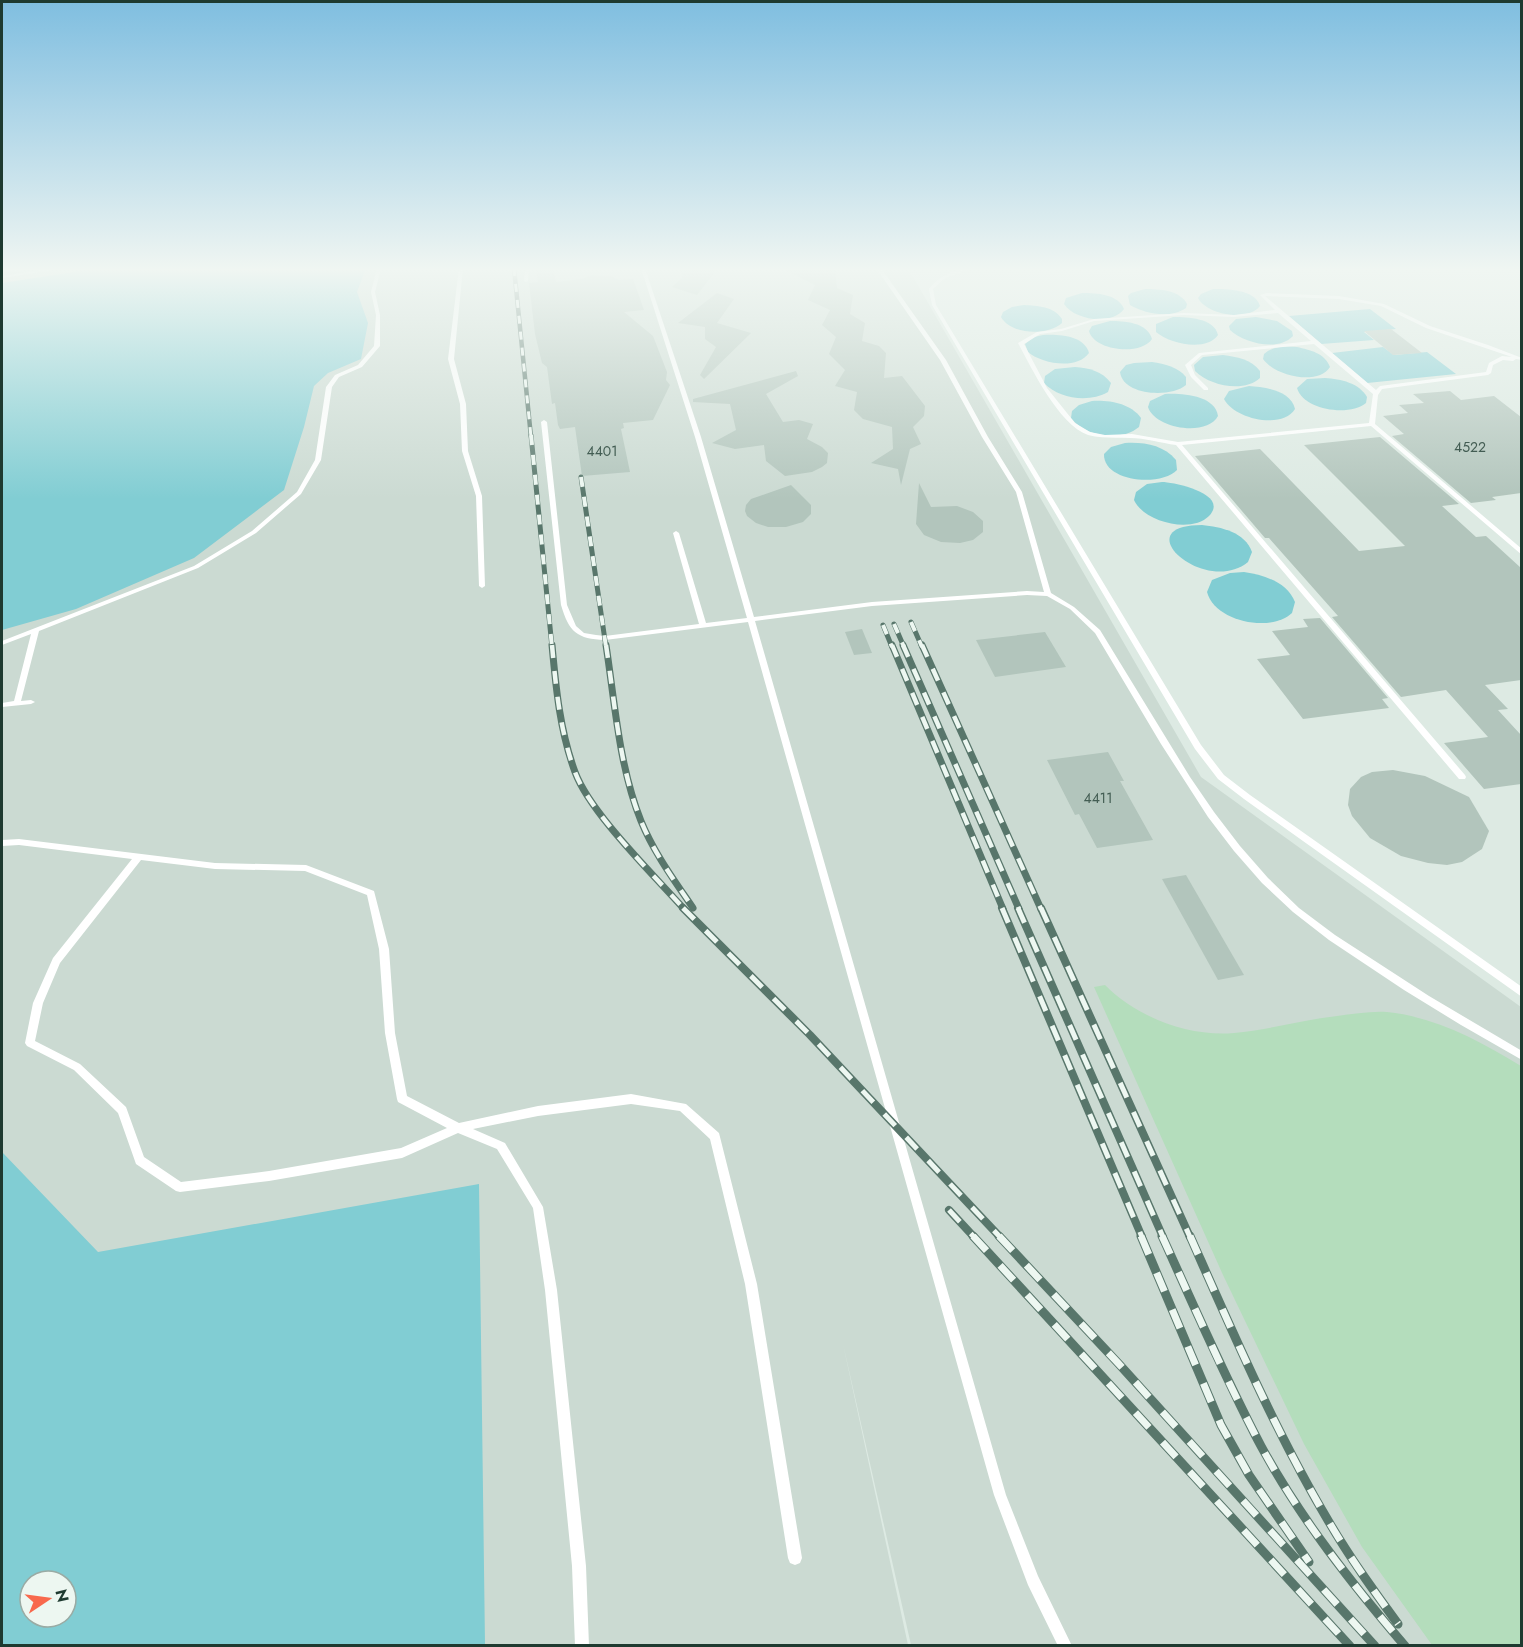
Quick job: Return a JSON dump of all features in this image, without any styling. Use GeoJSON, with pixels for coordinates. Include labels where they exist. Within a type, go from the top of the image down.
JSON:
{"type":"FeatureCollection","features":[{"type":"Feature","properties":{"kind":"lane"},"geometry":{"type":"LineString","coordinates":[[2,643],[196,567],[254,532],[299,493],[318,460],[329,387],[337,376],[360,366],[377,345]]}},
{"type":"Feature","properties":{"kind":"lane"},"geometry":{"type":"LineString","coordinates":[[453,345],[451,359],[463,404],[465,451],[479,496],[482,586]]}},
{"type":"Feature","properties":{"kind":"lane"},"geometry":{"type":"LineString","coordinates":[[668,345],[698,437],[751,620],[1000,1495],[1033,1580],[1065,1646]]}},
{"type":"Feature","properties":{"kind":"lane"},"geometry":{"type":"LineString","coordinates":[[932,345],[1019,492],[1048,594]]}},
{"type":"Feature","properties":{"kind":"lane"},"geometry":{"type":"LineString","coordinates":[[958,345],[1198,747],[1221,777],[1521,993]]}},
{"type":"Feature","properties":{"kind":"lane"},"geometry":{"type":"LineString","coordinates":[[1022,345],[1045,388],[1073,424],[1088,433],[1105,437],[1132,436],[1178,444],[1372,424],[1521,553]]}},
{"type":"Feature","properties":{"kind":"lane"},"geometry":{"type":"LineString","coordinates":[[1206,389],[1193,376],[1188,365],[1201,354],[1288,345]]}},
{"type":"Feature","properties":{"kind":"lane"},"geometry":{"type":"LineString","coordinates":[[1318,345],[1376,393]]}},
{"type":"Feature","properties":{"kind":"lane"},"geometry":{"type":"LineString","coordinates":[[1484,345],[1521,359]]}},
{"type":"Feature","properties":{"kind":"lane"},"geometry":{"type":"LineString","coordinates":[[1372,424],[1376,393],[1380,388],[1395,384],[1488,373],[1491,364],[1502,358],[1521,359]]}},
{"type":"Feature","properties":{"kind":"lane"},"geometry":{"type":"LineString","coordinates":[[544,422],[564,605],[569,623],[578,633],[588,638],[597,638],[872,604],[1027,593],[1048,594],[1072,608],[1098,632],[1215,819],[1258,871],[1296,910],[1333,939],[1397,981],[1521,1056]]}},
{"type":"Feature","properties":{"kind":"lane"},"geometry":{"type":"LineString","coordinates":[[1178,444],[1185,455],[1462,777]]}},
{"type":"Feature","properties":{"kind":"lane"},"geometry":{"type":"LineString","coordinates":[[676,533],[703,626]]}},
{"type":"Feature","properties":{"kind":"lane"},"geometry":{"type":"LineString","coordinates":[[17,703],[36,630]]}},
{"type":"Feature","properties":{"kind":"lane"},"geometry":{"type":"LineString","coordinates":[[2,705],[32,702]]}},
{"type":"Feature","properties":{"kind":"lane"},"geometry":{"type":"LineString","coordinates":[[2,843],[19,842],[214,866],[306,868],[371,893],[384,949],[390,1034],[402,1099],[458,1128],[501,1146],[538,1208],[551,1290],[579,1566],[582,1646]]}},
{"type":"Feature","properties":{"kind":"lane"},"geometry":{"type":"LineString","coordinates":[[139,856],[56,961],[38,1003],[30,1043],[77,1067],[122,1110],[140,1160],[180,1187],[269,1176],[402,1153],[458,1128],[538,1111],[631,1099],[682,1107],[715,1136],[751,1284],[795,1558]]}},
{"type":"Feature","properties":{"kind":"shaded area"},"geometry":{"type":"Polygon","coordinates":[[[2,345],[952,345],[1201,777],[1521,1007],[1521,1645],[911,1645],[843,1344],[908,1645],[2,1646],[2,345]]]}},
{"type":"Feature","properties":{"kind":"green space"},"geometry":{"type":"Polygon","coordinates":[[[1105,985],[1132,1007],[1148,1015],[1181,1028],[1199,1032],[1247,1032],[1324,1018],[1368,1012],[1387,1012],[1440,1025],[1490,1048],[1521,1066],[1521,1645],[1432,1645],[1362,1547],[1304,1444],[1223,1275],[1094,987],[1105,985]]]}},
{"type":"Feature","properties":{"kind":"water"},"geometry":{"type":"Polygon","coordinates":[[[2,345],[364,345],[361,359],[328,373],[314,386],[284,490],[194,558],[76,609],[2,630],[2,345]]]}},
{"type":"Feature","properties":{"kind":"water"},"geometry":{"type":"Polygon","coordinates":[[[1025,345],[1084,345],[1089,353],[1076,362],[1059,363],[1042,360],[1028,352],[1025,345]]]}},
{"type":"Feature","properties":{"kind":"water"},"geometry":{"type":"Polygon","coordinates":[[[1103,345],[1144,345],[1129,349],[1103,345]]]}},
{"type":"Feature","properties":{"kind":"water"},"geometry":{"type":"Polygon","coordinates":[[[1297,347],[1321,355],[1330,367],[1324,373],[1316,376],[1296,376],[1277,370],[1263,359],[1264,354],[1271,349],[1297,347]]]}},
{"type":"Feature","properties":{"kind":"water"},"geometry":{"type":"Polygon","coordinates":[[[1383,347],[1394,355],[1427,352],[1456,374],[1367,383],[1332,353],[1383,347]]]}},
{"type":"Feature","properties":{"kind":"water"},"geometry":{"type":"Polygon","coordinates":[[[1223,355],[1248,361],[1260,371],[1260,378],[1245,385],[1227,386],[1209,381],[1195,371],[1194,365],[1203,357],[1223,355]]]}},
{"type":"Feature","properties":{"kind":"water"},"geometry":{"type":"Polygon","coordinates":[[[1152,362],[1175,368],[1186,377],[1186,385],[1170,392],[1159,393],[1138,390],[1123,380],[1120,372],[1126,365],[1152,362]]]}},
{"type":"Feature","properties":{"kind":"water"},"geometry":{"type":"Polygon","coordinates":[[[1075,367],[1090,369],[1104,376],[1111,383],[1108,392],[1092,397],[1074,398],[1058,393],[1044,383],[1045,376],[1055,369],[1075,367]]]}},
{"type":"Feature","properties":{"kind":"water"},"geometry":{"type":"Polygon","coordinates":[[[1325,378],[1343,381],[1359,388],[1367,397],[1366,403],[1349,410],[1327,409],[1308,402],[1301,396],[1297,388],[1307,379],[1325,378]]]}},
{"type":"Feature","properties":{"kind":"water"},"geometry":{"type":"Polygon","coordinates":[[[1249,386],[1283,394],[1295,409],[1280,419],[1269,420],[1237,412],[1224,399],[1229,391],[1249,386]]]}},
{"type":"Feature","properties":{"kind":"water"},"geometry":{"type":"Polygon","coordinates":[[[1165,394],[1188,395],[1204,400],[1216,409],[1218,416],[1212,423],[1193,428],[1182,428],[1160,421],[1148,407],[1150,401],[1165,394]]]}},
{"type":"Feature","properties":{"kind":"water"},"geometry":{"type":"Polygon","coordinates":[[[1092,401],[1112,402],[1131,409],[1141,418],[1139,427],[1123,435],[1113,436],[1085,430],[1071,418],[1072,411],[1079,405],[1092,401]]]}},
{"type":"Feature","properties":{"kind":"water"},"geometry":{"type":"Polygon","coordinates":[[[1125,443],[1146,444],[1165,451],[1176,460],[1177,470],[1159,479],[1134,479],[1122,476],[1106,463],[1104,454],[1111,447],[1125,443]]]}},
{"type":"Feature","properties":{"kind":"water"},"geometry":{"type":"Polygon","coordinates":[[[1162,482],[1198,491],[1212,501],[1214,508],[1209,516],[1201,521],[1180,525],[1168,523],[1147,514],[1134,500],[1136,492],[1147,484],[1162,482]]]}},
{"type":"Feature","properties":{"kind":"water"},"geometry":{"type":"Polygon","coordinates":[[[1202,525],[1217,527],[1238,535],[1249,545],[1252,552],[1248,562],[1230,570],[1212,571],[1194,566],[1180,557],[1171,546],[1170,536],[1180,528],[1202,525]]]}},
{"type":"Feature","properties":{"kind":"water"},"geometry":{"type":"Polygon","coordinates":[[[1244,572],[1267,578],[1286,589],[1295,602],[1292,613],[1283,619],[1258,623],[1232,617],[1221,611],[1212,602],[1207,592],[1212,580],[1230,573],[1244,572]]]}},
{"type":"Feature","properties":{"kind":"water"},"geometry":{"type":"Polygon","coordinates":[[[2,1152],[98,1252],[479,1184],[485,1645],[2,1645],[2,1152]]]}},
{"type":"Feature","properties":{"kind":"building"},"geometry":{"type":"Polygon","coordinates":[[[538,345],[656,345],[667,372],[666,380],[670,385],[653,420],[623,423],[624,428],[621,429],[630,472],[582,476],[575,427],[560,429],[555,403],[552,404],[547,367],[542,363],[538,345]]]}},
{"type":"Feature","properties":{"kind":"building"},"geometry":{"type":"Polygon","coordinates":[[[713,345],[739,345],[704,379],[700,375],[716,347],[713,345]]]}},
{"type":"Feature","properties":{"kind":"building"},"geometry":{"type":"Polygon","coordinates":[[[833,345],[879,346],[886,353],[884,378],[902,376],[925,406],[924,416],[913,427],[921,444],[910,449],[901,485],[898,469],[871,463],[893,449],[892,427],[863,419],[854,410],[857,392],[835,386],[845,370],[829,354],[833,345]]]}},
{"type":"Feature","properties":{"kind":"building"},"geometry":{"type":"Polygon","coordinates":[[[1381,345],[1411,345],[1422,353],[1393,355],[1381,345]]]}},
{"type":"Feature","properties":{"kind":"building"},"geometry":{"type":"Polygon","coordinates":[[[796,371],[798,376],[766,394],[783,422],[799,420],[813,424],[807,439],[828,453],[827,463],[812,472],[785,476],[766,461],[764,445],[735,449],[712,443],[736,430],[730,404],[693,402],[693,399],[796,371]]]}},
{"type":"Feature","properties":{"kind":"building"},"geometry":{"type":"Polygon","coordinates":[[[1450,391],[1461,400],[1494,396],[1521,417],[1521,493],[1492,497],[1496,500],[1471,503],[1392,436],[1404,434],[1383,416],[1408,413],[1399,405],[1424,403],[1413,394],[1450,391]]]}},
{"type":"Feature","properties":{"kind":"building"},"geometry":{"type":"Polygon","coordinates":[[[1380,437],[1459,504],[1442,506],[1476,537],[1486,536],[1521,568],[1521,680],[1485,685],[1508,709],[1498,710],[1521,735],[1521,784],[1484,789],[1444,743],[1488,737],[1446,690],[1401,697],[1332,617],[1338,616],[1269,538],[1265,538],[1195,456],[1260,449],[1359,551],[1405,546],[1304,445],[1380,437]]]}},
{"type":"Feature","properties":{"kind":"building"},"geometry":{"type":"Polygon","coordinates":[[[919,483],[931,507],[957,506],[973,512],[983,521],[983,532],[973,540],[960,543],[941,542],[924,535],[916,524],[919,483]]]}},
{"type":"Feature","properties":{"kind":"building"},"geometry":{"type":"Polygon","coordinates":[[[791,485],[811,505],[811,514],[803,522],[786,527],[768,527],[756,523],[747,516],[746,505],[751,499],[791,485]]]}},
{"type":"Feature","properties":{"kind":"building"},"geometry":{"type":"Polygon","coordinates":[[[1320,618],[1388,698],[1382,699],[1389,708],[1303,719],[1257,659],[1290,655],[1272,631],[1308,627],[1303,619],[1320,618]]]}},
{"type":"Feature","properties":{"kind":"building"},"geometry":{"type":"Polygon","coordinates":[[[862,629],[872,653],[854,655],[845,632],[862,629]]]}},
{"type":"Feature","properties":{"kind":"building"},"geometry":{"type":"Polygon","coordinates":[[[1045,632],[1066,667],[995,677],[976,640],[1045,632]]]}},
{"type":"Feature","properties":{"kind":"building"},"geometry":{"type":"Polygon","coordinates":[[[1108,752],[1124,781],[1120,781],[1153,840],[1097,848],[1079,814],[1075,815],[1047,760],[1108,752]]]}},
{"type":"Feature","properties":{"kind":"building"},"geometry":{"type":"Polygon","coordinates":[[[1393,770],[1425,776],[1469,797],[1489,831],[1482,849],[1462,862],[1447,865],[1401,856],[1370,838],[1352,816],[1348,805],[1350,789],[1361,777],[1372,772],[1393,770]]]}},
{"type":"Feature","properties":{"kind":"building"},"geometry":{"type":"Polygon","coordinates":[[[1186,875],[1244,975],[1218,980],[1162,879],[1186,875]]]}},
{"type":"Feature","properties":{"kind":"railway"},"geometry":{"type":"LineString","coordinates":[[522,345],[531,437]]}},
{"type":"Feature","properties":{"kind":"railway"},"geometry":{"type":"LineString","coordinates":[[531,435],[552,647]]}},
{"type":"Feature","properties":{"kind":"railway"},"geometry":{"type":"LineString","coordinates":[[581,477],[606,647]]}},
{"type":"Feature","properties":{"kind":"railway"},"geometry":{"type":"LineString","coordinates":[[911,622],[922,647]]}},
{"type":"Feature","properties":{"kind":"railway"},"geometry":{"type":"LineString","coordinates":[[894,624],[904,647]]}},
{"type":"Feature","properties":{"kind":"railway"},"geometry":{"type":"LineString","coordinates":[[883,625],[892,647]]}},
{"type":"Feature","properties":{"kind":"railway"},"geometry":{"type":"LineString","coordinates":[[552,645],[562,725],[575,772],[594,806],[608,824],[684,909]]}},
{"type":"Feature","properties":{"kind":"railway"},"geometry":{"type":"LineString","coordinates":[[606,645],[623,757],[634,800],[652,844],[693,908]]}},
{"type":"Feature","properties":{"kind":"railway"},"geometry":{"type":"LineString","coordinates":[[892,645],[1003,909]]}},
{"type":"Feature","properties":{"kind":"railway"},"geometry":{"type":"LineString","coordinates":[[903,645],[1019,909]]}},
{"type":"Feature","properties":{"kind":"railway"},"geometry":{"type":"LineString","coordinates":[[922,645],[1041,909]]}},
{"type":"Feature","properties":{"kind":"railway"},"geometry":{"type":"LineString","coordinates":[[1002,908],[1142,1237]]}},
{"type":"Feature","properties":{"kind":"railway"},"geometry":{"type":"LineString","coordinates":[[1018,908],[1163,1237]]}},
{"type":"Feature","properties":{"kind":"railway"},"geometry":{"type":"LineString","coordinates":[[1041,908],[1190,1237]]}},
{"type":"Feature","properties":{"kind":"railway"},"geometry":{"type":"LineString","coordinates":[[684,909],[810,1035],[1000,1237]]}},
{"type":"Feature","properties":{"kind":"railway"},"geometry":{"type":"LineString","coordinates":[[949,1210],[974,1237]]}},
{"type":"Feature","properties":{"kind":"railway"},"geometry":{"type":"LineString","coordinates":[[973,1236],[1350,1646]]}},
{"type":"Feature","properties":{"kind":"railway"},"geometry":{"type":"LineString","coordinates":[[999,1236],[1118,1363],[1375,1646]]}},
{"type":"Feature","properties":{"kind":"railway"},"geometry":{"type":"LineString","coordinates":[[1141,1236],[1221,1425],[1249,1475],[1309,1562]]}},
{"type":"Feature","properties":{"kind":"railway"},"geometry":{"type":"LineString","coordinates":[[1162,1236],[1235,1394],[1276,1473],[1328,1550],[1405,1646]]}},
{"type":"Feature","properties":{"kind":"railway"},"geometry":{"type":"LineString","coordinates":[[1190,1236],[1255,1381],[1309,1488],[1345,1548],[1398,1624]]}}]}
